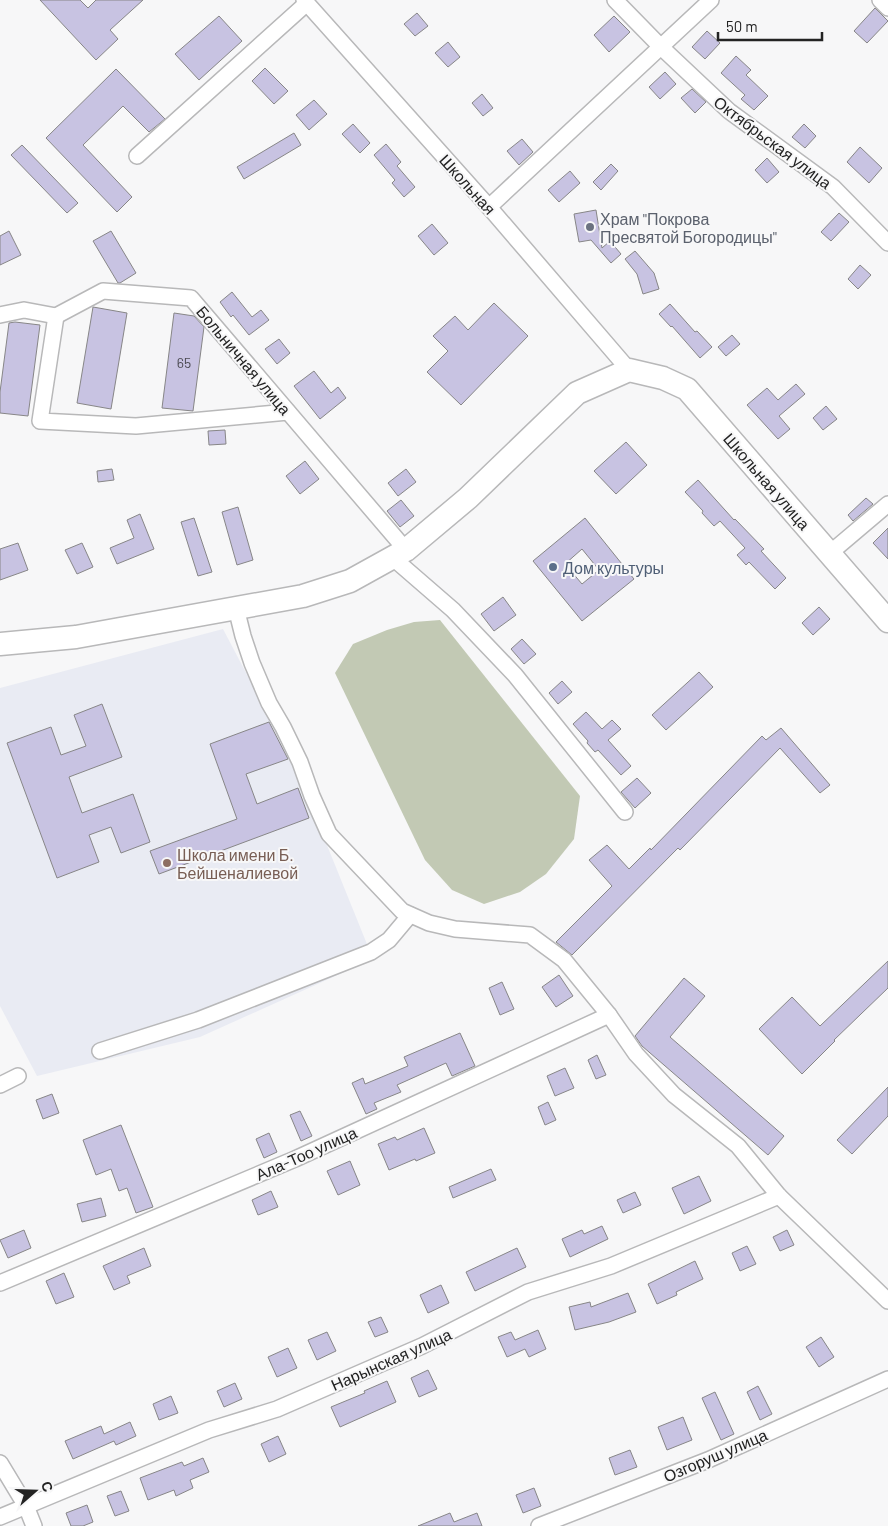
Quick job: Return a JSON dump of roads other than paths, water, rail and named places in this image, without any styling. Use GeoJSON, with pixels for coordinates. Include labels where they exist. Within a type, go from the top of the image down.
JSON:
{"type":"FeatureCollection","features":[{"type":"Feature","properties":{"kind":"street","name":"Октябрьская улица"},"geometry":{"type":"LineString","coordinates":[[614,0],[729,111],[833,187],[888,243]]}},
{"type":"Feature","properties":{"kind":"street"},"geometry":{"type":"LineString","coordinates":[[489,207],[712,0]]}},
{"type":"Feature","properties":{"kind":"street"},"geometry":{"type":"LineString","coordinates":[[880,0],[888,8]]}},
{"type":"Feature","properties":{"kind":"street"},"geometry":{"type":"LineString","coordinates":[[137,156],[306,2]]}},
{"type":"Feature","properties":{"kind":"street","name":"Школьная"},"geometry":{"type":"LineString","coordinates":[[306,2],[489,207],[629,370]]}},
{"type":"Feature","properties":{"kind":"street","name":"Больничная улица"},"geometry":{"type":"LineString","coordinates":[[56,316],[103,291],[191,298],[288,412],[399,554],[515,675],[626,812]]}},
{"type":"Feature","properties":{"kind":"street"},"geometry":{"type":"LineString","coordinates":[[0,315],[24,310],[56,316],[40,421],[136,426],[288,412]]}},
{"type":"Feature","properties":{"kind":"street"},"geometry":{"type":"LineString","coordinates":[[0,644],[76,636],[304,596],[350,581],[399,554],[468,498],[577,392],[629,370]]}},
{"type":"Feature","properties":{"kind":"street","name":"Школьная улица"},"geometry":{"type":"LineString","coordinates":[[629,370],[663,378],[687,389],[888,621]]}},
{"type":"Feature","properties":{"kind":"street"},"geometry":{"type":"LineString","coordinates":[[830,553],[888,504]]}},
{"type":"Feature","properties":{"kind":"street"},"geometry":{"type":"LineString","coordinates":[[236,608],[252,664],[269,703],[300,762],[312,796],[329,834],[402,911],[429,923],[455,929],[530,935],[564,960],[609,1015],[636,1054],[674,1095],[738,1146],[779,1196],[888,1301]]}},
{"type":"Feature","properties":{"kind":"street"},"geometry":{"type":"LineString","coordinates":[[100,1051],[198,1020],[371,952],[389,940],[410,915]]}},
{"type":"Feature","properties":{"kind":"street","name":"Ала-Тоо улица"},"geometry":{"type":"LineString","coordinates":[[0,1283],[295,1159],[609,1015]]}},
{"type":"Feature","properties":{"kind":"street"},"geometry":{"type":"LineString","coordinates":[[0,1085],[18,1076]]}},
{"type":"Feature","properties":{"kind":"street","name":"Нарынская улица"},"geometry":{"type":"LineString","coordinates":[[0,1517],[209,1430],[277,1409],[422,1346],[528,1292],[612,1266],[779,1196]]}},
{"type":"Feature","properties":{"kind":"street","name":"Озгоруш улица"},"geometry":{"type":"LineString","coordinates":[[539,1526],[708,1460],[888,1380]]}},
{"type":"Feature","properties":{"kind":"street"},"geometry":{"type":"LineString","coordinates":[[0,1462],[26,1506],[34,1526]]}},
{"type":"Feature","properties":{"kind":"place","name":"Храм \"Покрова Пресвятой Богородицы\""},"geometry":{"type":"Point","coordinates":[590,227]}},
{"type":"Feature","properties":{"kind":"place","name":"Дом культуры"},"geometry":{"type":"Point","coordinates":[553,567]}},
{"type":"Feature","properties":{"kind":"place","name":"Школа имени Б. Бейшеналиевой"},"geometry":{"type":"Point","coordinates":[167,863]}}]}
